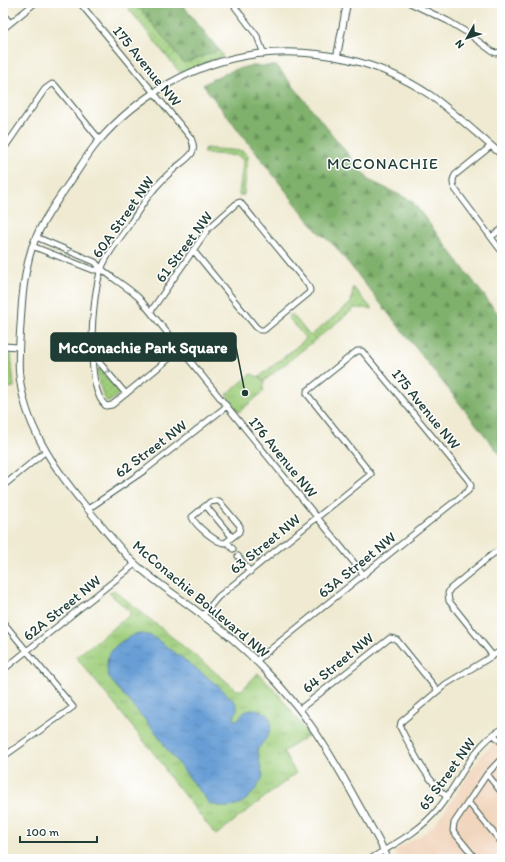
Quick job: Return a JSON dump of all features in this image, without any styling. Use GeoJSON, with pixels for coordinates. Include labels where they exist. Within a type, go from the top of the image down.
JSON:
{"type":"FeatureCollection","features":[{"type":"Feature","properties":{"kind":"street"},"geometry":{"type":"LineString","coordinates":[[3,28],[35,3]]}},
{"type":"Feature","properties":{"kind":"street","name":"175 Avenue NW"},"geometry":{"type":"LineString","coordinates":[[80,3],[190,138],[193,146]]}},
{"type":"Feature","properties":{"kind":"street"},"geometry":{"type":"LineString","coordinates":[[232,3],[257,36],[264,54]]}},
{"type":"Feature","properties":{"kind":"street"},"geometry":{"type":"LineString","coordinates":[[337,56],[347,3]]}},
{"type":"Feature","properties":{"kind":"street"},"geometry":{"type":"LineString","coordinates":[[410,3],[421,5],[466,32],[493,52],[496,53],[502,51]]}},
{"type":"Feature","properties":{"kind":"street"},"geometry":{"type":"LineString","coordinates":[[3,14],[10,23]]}},
{"type":"Feature","properties":{"kind":"street","name":"McConachie Boulevard NW"},"geometry":{"type":"LineString","coordinates":[[387,856],[324,744],[300,709],[281,686],[230,636],[135,564],[64,479],[46,451],[36,432],[25,401],[20,371],[19,347],[24,282],[32,246],[50,210],[100,140],[119,120],[153,93],[181,77],[208,66],[233,59],[282,52],[320,54],[337,56],[388,73],[420,89],[444,106],[502,155]]}},
{"type":"Feature","properties":{"kind":"street"},"geometry":{"type":"LineString","coordinates":[[3,150],[49,85],[55,85],[100,140]]}},
{"type":"Feature","properties":{"kind":"street","name":"60A Street NW"},"geometry":{"type":"LineString","coordinates":[[126,394],[112,405],[106,406],[103,403],[96,385],[91,350],[96,290],[101,270],[109,254],[150,194],[166,176],[189,157],[193,152],[193,146]]}},
{"type":"Feature","properties":{"kind":"street"},"geometry":{"type":"LineString","coordinates":[[491,146],[455,175],[452,182],[455,189],[502,252]]}},
{"type":"Feature","properties":{"kind":"street","name":"61 Street NW"},"geometry":{"type":"LineString","coordinates":[[151,311],[194,250],[215,222],[240,202],[308,285],[310,290],[309,293],[264,330],[260,330],[194,250]]}},
{"type":"Feature","properties":{"kind":"street"},"geometry":{"type":"LineString","coordinates":[[491,237],[502,229]]}},
{"type":"Feature","properties":{"kind":"street","name":"176 Avenue NW"},"geometry":{"type":"LineString","coordinates":[[36,237],[95,262],[101,270],[131,290],[151,311],[364,575]]}},
{"type":"Feature","properties":{"kind":"street","name":"176 Avenue NW"},"geometry":{"type":"LineString","coordinates":[[32,246],[93,270],[101,270]]}},
{"type":"Feature","properties":{"kind":"street"},"geometry":{"type":"LineString","coordinates":[[3,346],[19,347]]}},
{"type":"Feature","properties":{"kind":"street"},"geometry":{"type":"LineString","coordinates":[[91,350],[99,362],[126,394],[181,349]]}},
{"type":"Feature","properties":{"kind":"street","name":"175 Avenue NW"},"geometry":{"type":"LineString","coordinates":[[333,370],[356,351],[359,350],[365,354],[470,481],[471,486]]}},
{"type":"Feature","properties":{"kind":"street","name":"63 Street NW"},"geometry":{"type":"LineString","coordinates":[[203,615],[218,597],[371,474],[307,394],[307,391],[333,370]]}},
{"type":"Feature","properties":{"kind":"street","name":"62 Street NW"},"geometry":{"type":"LineString","coordinates":[[88,509],[145,470],[227,406]]}},
{"type":"Feature","properties":{"kind":"street"},"geometry":{"type":"LineString","coordinates":[[3,486],[46,451]]}},
{"type":"Feature","properties":{"kind":"street","name":"63A Street NW"},"geometry":{"type":"LineString","coordinates":[[256,661],[466,493],[471,486]]}},
{"type":"Feature","properties":{"kind":"street"},"geometry":{"type":"LineString","coordinates":[[219,501],[240,526],[239,532],[232,537],[225,543],[219,542],[196,524],[192,517],[210,502],[219,501]]}},
{"type":"Feature","properties":{"kind":"street"},"geometry":{"type":"LineString","coordinates":[[206,506],[232,537]]}},
{"type":"Feature","properties":{"kind":"street"},"geometry":{"type":"LineString","coordinates":[[227,542],[233,549]]}},
{"type":"Feature","properties":{"kind":"street"},"geometry":{"type":"LineString","coordinates":[[493,656],[447,597],[450,589],[494,553],[500,553]]}},
{"type":"Feature","properties":{"kind":"street"},"geometry":{"type":"LineString","coordinates":[[238,556],[250,572]]}},
{"type":"Feature","properties":{"kind":"street","name":"62A Street NW"},"geometry":{"type":"LineString","coordinates":[[3,670],[135,564]]}},
{"type":"Feature","properties":{"kind":"street"},"geometry":{"type":"LineString","coordinates":[[3,622],[73,707],[3,757]]}},
{"type":"Feature","properties":{"kind":"street","name":"64 Street NW"},"geometry":{"type":"LineString","coordinates":[[300,709],[387,639],[392,638],[397,640],[438,691]]}},
{"type":"Feature","properties":{"kind":"street"},"geometry":{"type":"LineString","coordinates":[[447,797],[424,772],[400,725],[402,720],[438,691],[460,675],[502,650]]}},
{"type":"Feature","properties":{"kind":"street","name":"65 Street NW"},"geometry":{"type":"LineString","coordinates":[[370,859],[387,856],[406,838],[428,821],[447,797],[480,748],[493,734],[502,729]]}},
{"type":"Feature","properties":{"kind":"street"},"geometry":{"type":"LineString","coordinates":[[493,734],[502,743]]}},
{"type":"Feature","properties":{"kind":"street"},"geometry":{"type":"LineString","coordinates":[[476,859],[453,831],[454,823],[487,774],[502,758]]}},
{"type":"Feature","properties":{"kind":"street"},"geometry":{"type":"LineString","coordinates":[[487,774],[502,793]]}},
{"type":"Feature","properties":{"kind":"street"},"geometry":{"type":"LineString","coordinates":[[468,802],[502,843]]}},
{"type":"Feature","properties":{"kind":"shaded area"},"geometry":{"type":"Polygon","coordinates":[[[502,736],[502,859],[398,859],[394,851],[426,832],[435,823],[446,809],[482,754],[502,736]]]}},
{"type":"Feature","properties":{"kind":"green space"},"geometry":{"type":"Polygon","coordinates":[[[124,3],[136,3],[184,63],[219,50],[223,56],[180,73],[124,3]]]}},
{"type":"Feature","properties":{"kind":"green space"},"geometry":{"type":"Polygon","coordinates":[[[136,3],[181,3],[219,50],[184,63],[136,3]]]}},
{"type":"Feature","properties":{"kind":"green space"},"geometry":{"type":"Polygon","coordinates":[[[249,66],[277,66],[369,180],[412,201],[502,319],[502,457],[335,246],[317,231],[203,85],[225,73],[249,66]]]}},
{"type":"Feature","properties":{"kind":"green space"},"geometry":{"type":"Polygon","coordinates":[[[205,148],[243,151],[248,156],[244,195],[239,195],[243,161],[239,156],[203,153],[205,148]]]}},
{"type":"Feature","properties":{"kind":"green space"},"geometry":{"type":"Polygon","coordinates":[[[353,287],[372,309],[355,308],[264,381],[259,377],[306,339],[288,317],[292,314],[310,336],[351,303],[353,287]]]}},
{"type":"Feature","properties":{"kind":"green space"},"geometry":{"type":"Polygon","coordinates":[[[3,352],[8,352],[11,354],[14,387],[3,389],[3,352]]]}},
{"type":"Feature","properties":{"kind":"green space"},"geometry":{"type":"Polygon","coordinates":[[[99,368],[120,393],[111,401],[107,402],[99,383],[97,371],[99,368]]]}},
{"type":"Feature","properties":{"kind":"green space"},"geometry":{"type":"Polygon","coordinates":[[[251,374],[264,381],[263,392],[239,412],[226,395],[251,374]]]}},
{"type":"Feature","properties":{"kind":"green space"},"geometry":{"type":"Polygon","coordinates":[[[114,590],[237,690],[242,690],[258,673],[279,695],[309,735],[283,752],[296,773],[216,835],[167,774],[164,766],[76,657],[130,615],[130,612],[109,593],[114,590]]]}},
{"type":"Feature","properties":{"kind":"water"},"geometry":{"type":"Polygon","coordinates":[[[138,633],[152,636],[225,692],[237,706],[234,720],[237,720],[245,712],[252,709],[259,710],[269,715],[271,726],[269,734],[257,750],[263,776],[258,786],[246,800],[235,806],[227,807],[210,804],[166,748],[158,735],[109,678],[107,662],[109,655],[123,640],[138,633]]]}},
{"type":"Feature","properties":{"kind":"place","name":"McConachie Park Square"},"geometry":{"type":"Point","coordinates":[245,393]}},
{"type":"Feature","properties":{"kind":"district","name":"MCCONACHIE"},"geometry":{"type":"Point","coordinates":[383,163]}}]}
